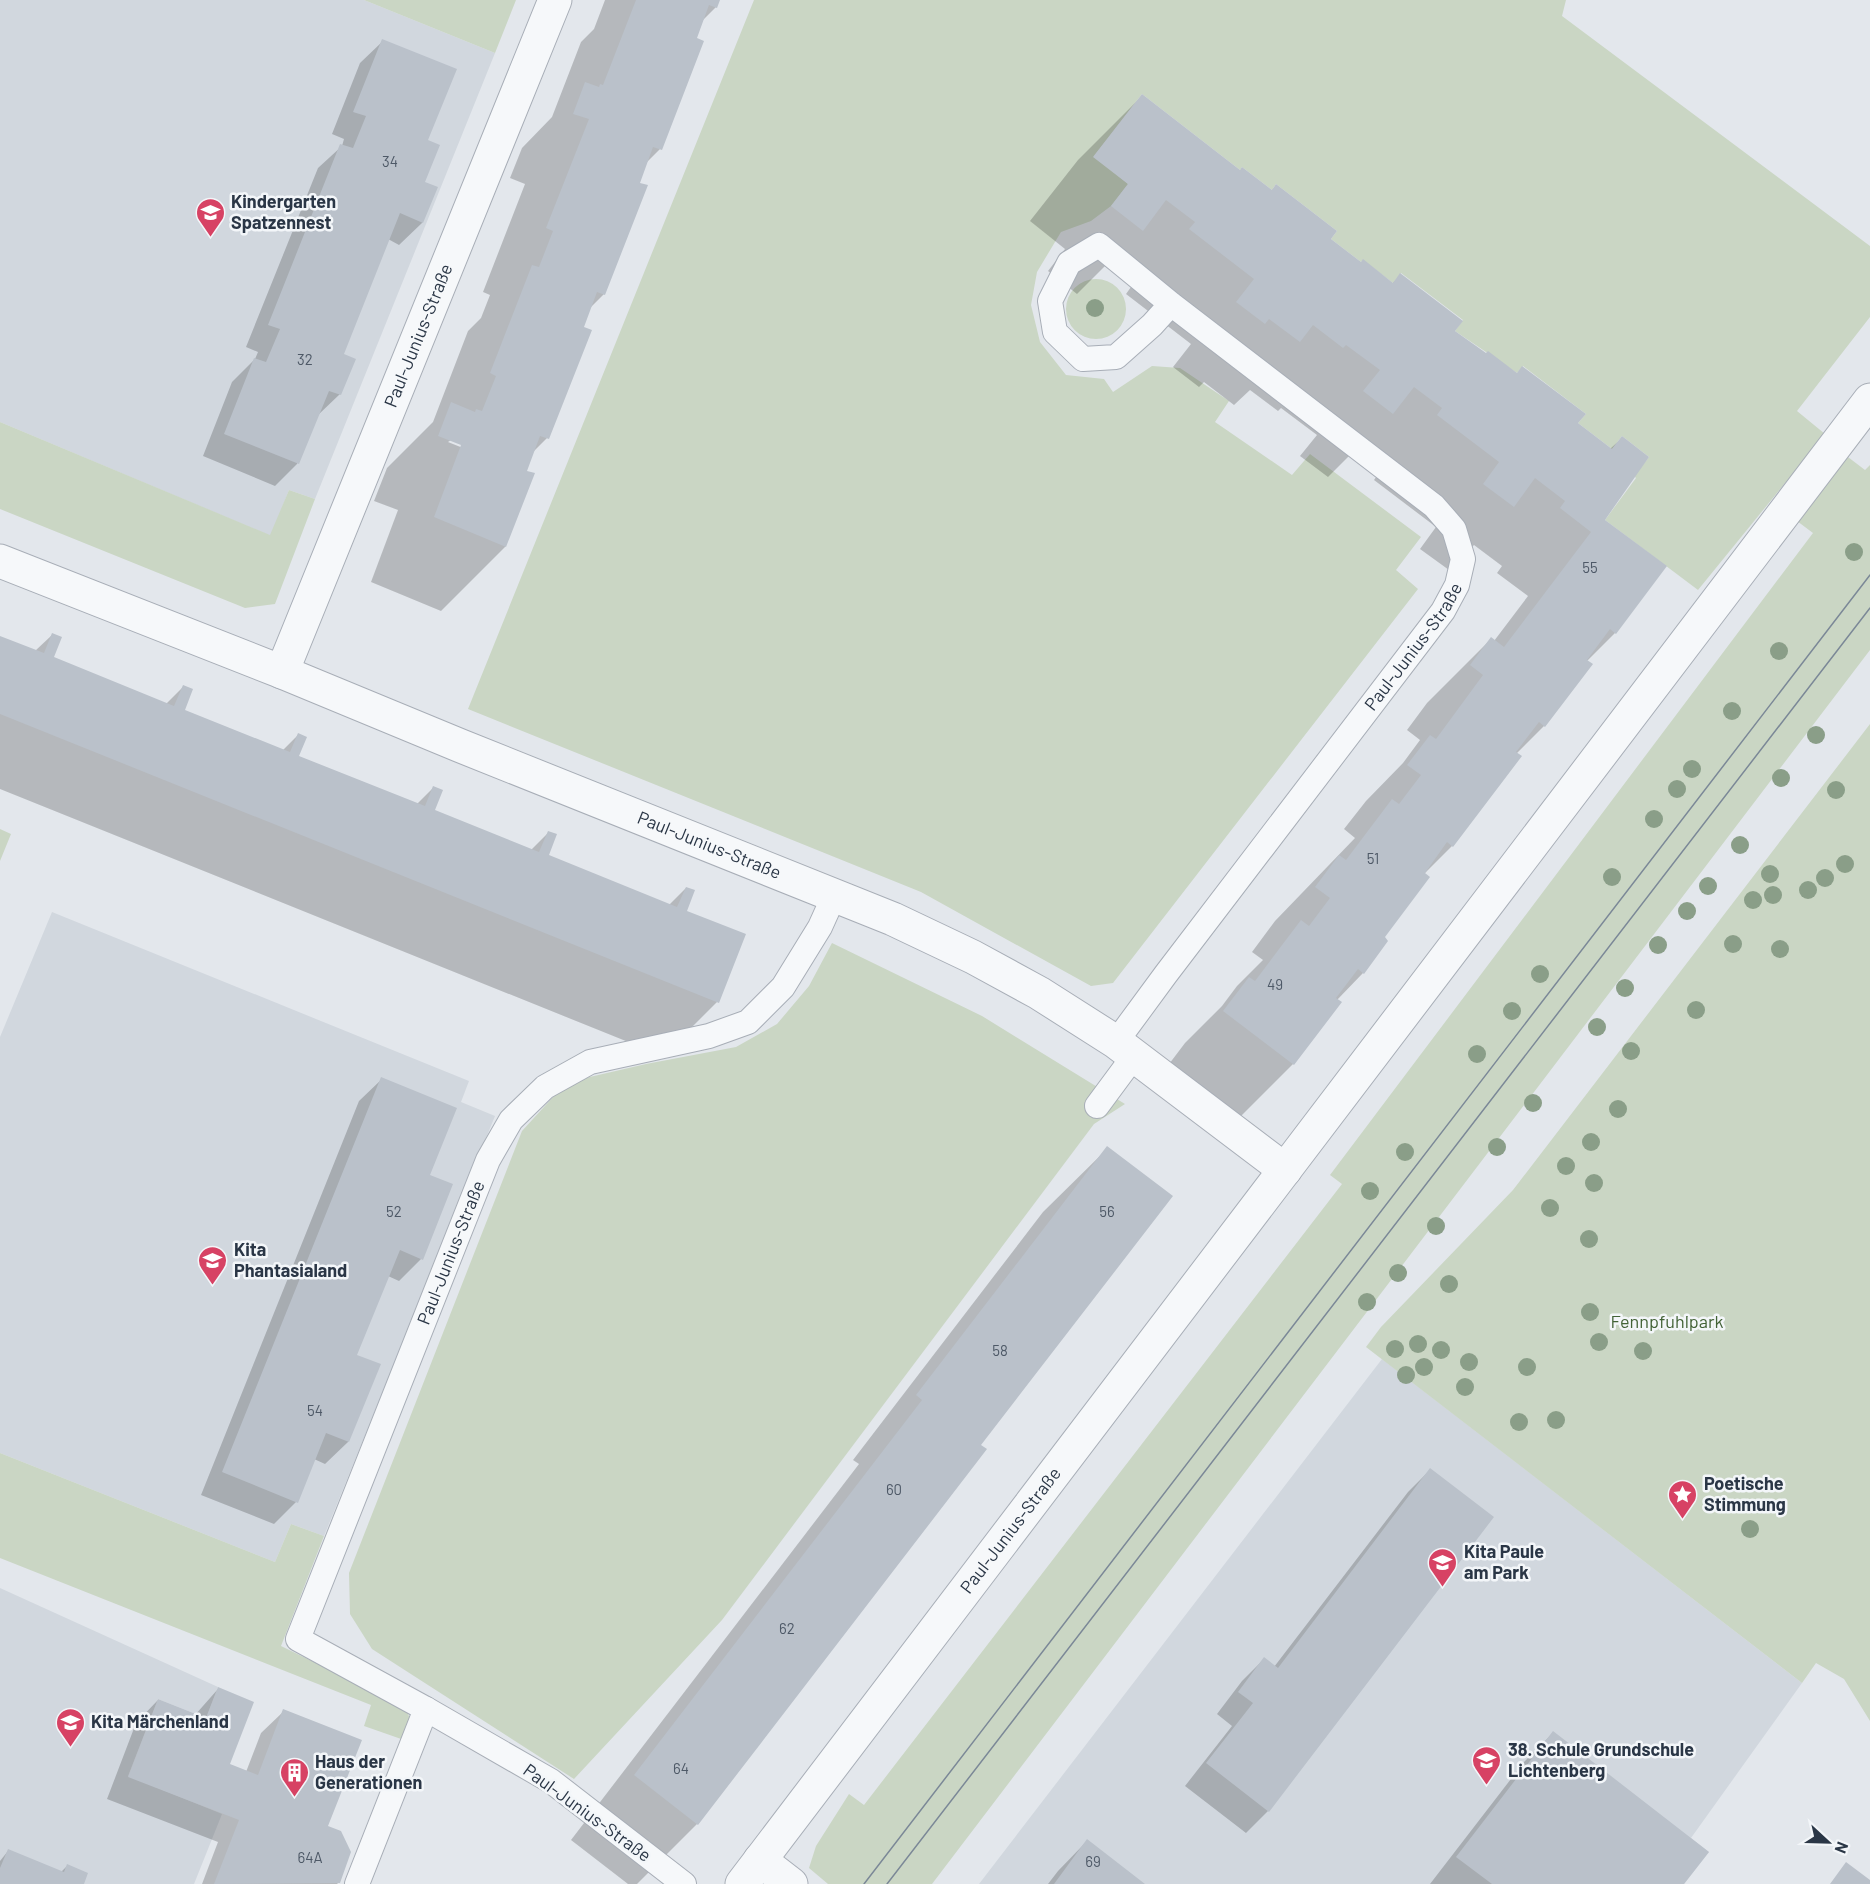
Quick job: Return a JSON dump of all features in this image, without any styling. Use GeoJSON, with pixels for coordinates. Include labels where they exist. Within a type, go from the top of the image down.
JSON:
{"type":"FeatureCollection","features":[{"type":"Feature","properties":{"kind":"street","name":"Paul-Junius-Straße"},"geometry":{"type":"LineString","coordinates":[[282,672],[555,0]]}},
{"type":"Feature","properties":{"kind":"street","name":"Paul-Junius-Straße"},"geometry":{"type":"LineString","coordinates":[[791,1884],[751,1872],[1870,400]]}},
{"type":"Feature","properties":{"kind":"street","name":"Paul-Junius-Straße"},"geometry":{"type":"LineString","coordinates":[[0,561],[282,672],[460,746],[893,919],[973,957],[1039,993],[1125,1049],[1285,1170]]}},
{"type":"Feature","properties":{"kind":"lane","name":"Paul-Junius-Straße"},"geometry":{"type":"LineString","coordinates":[[1125,1049],[1166,974],[1443,611],[1457,585],[1463,559],[1454,530],[1434,506],[1171,304],[1099,245],[1069,263],[1050,301],[1055,332],[1083,358],[1116,357],[1152,325],[1171,304]]}},
{"type":"Feature","properties":{"kind":"lane","name":"Paul-Junius-Straße"},"geometry":{"type":"LineString","coordinates":[[684,1884],[550,1781],[426,1709],[298,1639],[488,1160],[511,1120],[545,1087],[590,1062],[709,1036],[748,1022],[783,987],[820,927],[834,896]]}},
{"type":"Feature","properties":{"kind":"lane"},"geometry":{"type":"LineString","coordinates":[[1097,1106],[1125,1049]]}},
{"type":"Feature","properties":{"kind":"lane"},"geometry":{"type":"LineString","coordinates":[[357,1884],[426,1709]]}},
{"type":"Feature","properties":{"kind":"shaded area","name":"Kindergarten Spatzennest"},"geometry":{"type":"Polygon","coordinates":[[[0,0],[364,0],[495,53],[315,499],[289,490],[271,536],[0,422],[0,0]]]}},
{"type":"Feature","properties":{"kind":"shaded area","name":"Kita Phantasialand"},"geometry":{"type":"Polygon","coordinates":[[[52,912],[469,1081],[461,1102],[495,1116],[324,1536],[291,1524],[275,1562],[0,1453],[0,1037],[52,912]]]}},
{"type":"Feature","properties":{"kind":"shaded area","name":"Kita Paule am Park"},"geometry":{"type":"Polygon","coordinates":[[[1382,1359],[1802,1683],[1691,1838],[1709,1852],[1684,1884],[979,1884],[1382,1359]]]}},
{"type":"Feature","properties":{"kind":"shaded area","name":"Kita Märchenland"},"geometry":{"type":"Polygon","coordinates":[[[0,1588],[218,1687],[206,1718],[158,1699],[128,1776],[222,1814],[194,1884],[0,1884],[0,1588]]]}},
{"type":"Feature","properties":{"kind":"green space"},"geometry":{"type":"Polygon","coordinates":[[[364,0],[516,0],[495,53],[364,0]]]}},
{"type":"Feature","properties":{"kind":"green space"},"geometry":{"type":"Polygon","coordinates":[[[754,0],[1566,0],[1562,16],[1870,246],[1870,317],[1797,411],[1825,434],[1698,590],[1605,520],[1649,457],[1622,436],[1612,449],[1578,423],[1586,414],[1523,366],[1517,373],[1455,331],[1463,320],[1401,273],[1393,283],[1363,260],[1361,262],[1331,239],[1337,231],[1276,184],[1272,190],[1242,167],[1240,170],[1142,94],[1094,156],[1128,184],[1111,206],[1091,221],[1061,232],[1037,272],[1031,305],[1040,342],[1066,375],[1104,379],[1113,392],[1152,366],[1180,368],[1229,401],[1215,422],[1292,475],[1310,454],[1421,537],[1396,570],[1418,589],[1113,983],[1091,986],[921,892],[468,709],[754,0]]]}},
{"type":"Feature","properties":{"kind":"green space"},"geometry":{"type":"Polygon","coordinates":[[[1096,279],[1113,284],[1121,292],[1126,309],[1121,326],[1113,334],[1096,339],[1079,334],[1071,326],[1066,309],[1071,292],[1079,284],[1096,279]]]}},
{"type":"Feature","properties":{"kind":"green space"},"geometry":{"type":"Polygon","coordinates":[[[0,422],[270,535],[289,490],[315,499],[275,604],[245,608],[0,509],[0,422]]]}},
{"type":"Feature","properties":{"kind":"green space"},"geometry":{"type":"Polygon","coordinates":[[[1844,454],[1865,470],[1870,465],[1870,650],[932,1884],[828,1884],[809,1868],[816,1846],[849,1794],[864,1805],[1342,1184],[1330,1175],[1813,533],[1793,518],[1844,454]]]}},
{"type":"Feature","properties":{"kind":"green space","name":"Fennpfuhlpark"},"geometry":{"type":"Polygon","coordinates":[[[1870,724],[1870,1721],[1844,1679],[1816,1663],[1802,1683],[1366,1347],[1381,1327],[1513,1190],[1870,724]]]}},
{"type":"Feature","properties":{"kind":"green space"},"geometry":{"type":"Polygon","coordinates":[[[0,829],[11,834],[0,861],[0,829]]]}},
{"type":"Feature","properties":{"kind":"green space"},"geometry":{"type":"Polygon","coordinates":[[[832,943],[982,1016],[1125,1104],[1094,1124],[722,1620],[574,1779],[372,1649],[350,1614],[349,1573],[522,1131],[554,1096],[581,1079],[736,1047],[777,1024],[809,986],[832,943]]]}},
{"type":"Feature","properties":{"kind":"green space"},"geometry":{"type":"Polygon","coordinates":[[[0,1453],[275,1562],[291,1524],[324,1536],[281,1646],[404,1706],[410,1723],[404,1740],[364,1726],[371,1705],[0,1558],[0,1453]]]}},
{"type":"Feature","properties":{"kind":"building"},"geometry":{"type":"Polygon","coordinates":[[[636,0],[720,0],[717,8],[709,5],[697,38],[704,41],[662,150],[653,147],[640,183],[648,185],[605,295],[597,292],[584,327],[592,330],[549,439],[540,436],[527,471],[535,473],[506,547],[434,517],[461,445],[438,436],[451,402],[475,412],[476,409],[482,411],[496,376],[490,373],[532,265],[539,267],[553,231],[546,228],[589,119],[573,114],[585,82],[599,87],[600,84],[603,85],[636,0]]]}},
{"type":"Feature","properties":{"kind":"building"},"geometry":{"type":"Polygon","coordinates":[[[382,39],[457,69],[428,140],[440,145],[425,182],[438,187],[423,223],[400,213],[344,354],[356,359],[341,395],[329,391],[299,464],[224,434],[254,358],[266,362],[280,329],[268,325],[340,144],[353,148],[366,116],[353,112],[382,39]]]}},
{"type":"Feature","properties":{"kind":"building"},"geometry":{"type":"Polygon","coordinates":[[[1142,94],[1240,170],[1242,167],[1272,190],[1276,184],[1337,231],[1331,239],[1361,262],[1363,259],[1393,283],[1400,273],[1463,321],[1455,331],[1486,353],[1488,351],[1517,373],[1522,366],[1586,414],[1578,423],[1612,449],[1622,436],[1649,457],[1605,520],[1667,566],[1616,634],[1610,629],[1587,660],[1593,664],[1545,727],[1539,722],[1516,752],[1522,756],[1453,847],[1447,842],[1425,873],[1430,877],[1385,937],[1388,941],[1364,974],[1358,969],[1336,998],[1342,1002],[1294,1065],[1223,1011],[1249,977],[1255,981],[1301,920],[1309,926],[1330,898],[1315,887],[1339,855],[1346,860],[1392,799],[1399,804],[1421,775],[1407,765],[1430,735],[1436,739],[1483,675],[1470,665],[1491,637],[1504,647],[1591,532],[1560,508],[1565,501],[1535,478],[1514,507],[1483,484],[1499,462],[1437,415],[1442,408],[1414,387],[1393,414],[1363,391],[1380,370],[1346,345],[1343,348],[1313,325],[1300,342],[1269,319],[1265,324],[1236,302],[1254,279],[1189,229],[1195,222],[1166,200],[1143,231],[1111,206],[1128,184],[1093,157],[1142,94]]]}},
{"type":"Feature","properties":{"kind":"building"},"geometry":{"type":"Polygon","coordinates":[[[52,633],[62,637],[54,657],[174,706],[183,685],[193,689],[185,710],[290,752],[298,733],[307,737],[299,756],[425,806],[433,786],[443,790],[435,810],[539,852],[548,831],[557,834],[549,855],[677,907],[686,887],[695,890],[687,911],[746,934],[719,1003],[0,714],[0,636],[44,653],[52,633]]]}},
{"type":"Feature","properties":{"kind":"building"},"geometry":{"type":"Polygon","coordinates":[[[381,1077],[457,1108],[430,1175],[453,1184],[423,1260],[400,1250],[357,1355],[381,1364],[349,1442],[326,1433],[298,1503],[222,1472],[381,1077]]]}},
{"type":"Feature","properties":{"kind":"building"},"geometry":{"type":"Polygon","coordinates":[[[1107,1146],[1173,1196],[981,1445],[987,1449],[698,1825],[634,1775],[922,1400],[916,1395],[1107,1146]]]}},
{"type":"Feature","properties":{"kind":"building"},"geometry":{"type":"Polygon","coordinates":[[[1430,1468],[1494,1517],[1269,1812],[1206,1763],[1253,1703],[1238,1692],[1264,1657],[1278,1668],[1430,1468]]]}},
{"type":"Feature","properties":{"kind":"building","name":"Haus der Generationen"},"geometry":{"type":"Polygon","coordinates":[[[218,1687],[254,1702],[230,1764],[258,1775],[283,1709],[362,1740],[328,1826],[341,1831],[351,1852],[340,1883],[214,1884],[239,1820],[128,1777],[158,1699],[206,1718],[218,1687]]]}},
{"type":"Feature","properties":{"kind":"building"},"geometry":{"type":"Polygon","coordinates":[[[1553,1731],[1709,1852],[1684,1884],[1492,1884],[1456,1857],[1553,1731]]]}},
{"type":"Feature","properties":{"kind":"building"},"geometry":{"type":"Polygon","coordinates":[[[1087,1839],[1145,1884],[1054,1884],[1087,1839]]]}},
{"type":"Feature","properties":{"kind":"building"},"geometry":{"type":"Polygon","coordinates":[[[8,1849],[64,1872],[67,1864],[88,1873],[84,1884],[0,1884],[0,1868],[8,1849]]]}},
{"type":"Feature","properties":{"kind":"building"},"geometry":{"type":"Polygon","coordinates":[[[1846,1862],[1870,1880],[1870,1884],[1830,1884],[1846,1862]]]}},
{"type":"Feature","properties":{"kind":"tram line"},"geometry":{"type":"LineString","coordinates":[[864,1884],[1870,575]]}},
{"type":"Feature","properties":{"kind":"tram line"},"geometry":{"type":"LineString","coordinates":[[887,1884],[1870,608]]}},
{"type":"Feature","properties":{"kind":"place","name":"Kindergarten Spatzennest"},"geometry":{"type":"Point","coordinates":[210,238]}},
{"type":"Feature","properties":{"kind":"place","name":"Kita Phantasialand"},"geometry":{"type":"Point","coordinates":[213,1286]}},
{"type":"Feature","properties":{"kind":"place","name":"Poetische Stimmung"},"geometry":{"type":"Point","coordinates":[1683,1520]}},
{"type":"Feature","properties":{"kind":"place","name":"Kita Paule am Park"},"geometry":{"type":"Point","coordinates":[1443,1588]}},
{"type":"Feature","properties":{"kind":"place","name":"Kita Märchenland"},"geometry":{"type":"Point","coordinates":[70,1748]}},
{"type":"Feature","properties":{"kind":"place","name":"38. Schule Grundschule Lichtenberg"},"geometry":{"type":"Point","coordinates":[1487,1786]}},
{"type":"Feature","properties":{"kind":"place","name":"Haus der Generationen"},"geometry":{"type":"Point","coordinates":[294,1798]}}]}
